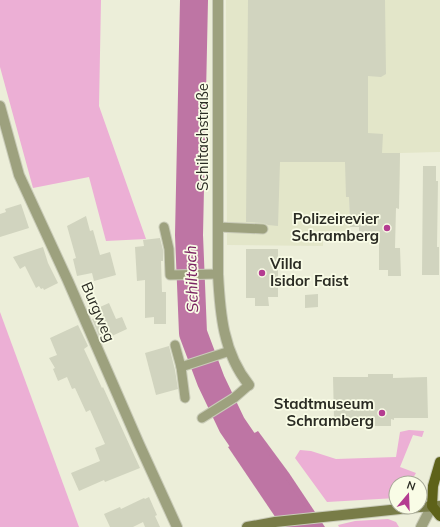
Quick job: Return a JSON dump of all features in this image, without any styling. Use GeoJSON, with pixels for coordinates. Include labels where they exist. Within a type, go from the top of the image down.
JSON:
{"type":"FeatureCollection","features":[{"type":"Feature","properties":{"kind":"main road"},"geometry":{"type":"LineString","coordinates":[[440,462],[433,486],[436,506],[440,516]]}},
{"type":"Feature","properties":{"kind":"main road"},"geometry":{"type":"LineString","coordinates":[[247,527],[275,522],[388,510]]}},
{"type":"Feature","properties":{"kind":"street","name":"Schiltachstraße"},"geometry":{"type":"LineString","coordinates":[[218,0],[218,274],[220,314],[226,352],[249,385]]}},
{"type":"Feature","properties":{"kind":"street","name":"Burgweg"},"geometry":{"type":"LineString","coordinates":[[0,106],[19,175],[68,280],[139,444],[177,527]]}},
{"type":"Feature","properties":{"kind":"street"},"geometry":{"type":"LineString","coordinates":[[421,527],[436,506]]}},
{"type":"Feature","properties":{"kind":"lane"},"geometry":{"type":"LineString","coordinates":[[164,227],[170,249],[170,275],[218,274]]}},
{"type":"Feature","properties":{"kind":"lane"},"geometry":{"type":"LineString","coordinates":[[218,227],[263,229]]}},
{"type":"Feature","properties":{"kind":"lane"},"geometry":{"type":"LineString","coordinates":[[175,345],[181,367],[185,398]]}},
{"type":"Feature","properties":{"kind":"lane"},"geometry":{"type":"LineString","coordinates":[[181,367],[226,352]]}},
{"type":"Feature","properties":{"kind":"lane"},"geometry":{"type":"LineString","coordinates":[[202,418],[234,398],[249,385]]}},
{"type":"Feature","properties":{"kind":"shaded area"},"geometry":{"type":"Polygon","coordinates":[[[0,0],[101,0],[99,106],[146,239],[106,241],[89,177],[33,188],[0,67],[0,0]]]}},
{"type":"Feature","properties":{"kind":"shaded area"},"geometry":{"type":"Polygon","coordinates":[[[226,0],[440,0],[440,152],[400,153],[399,197],[349,197],[350,238],[323,237],[323,246],[227,245],[226,0]]]}},
{"type":"Feature","properties":{"kind":"shaded area"},"geometry":{"type":"Polygon","coordinates":[[[0,312],[79,527],[0,527],[0,312]]]}},
{"type":"Feature","properties":{"kind":"shaded area"},"geometry":{"type":"Polygon","coordinates":[[[409,430],[424,431],[422,437],[413,435],[400,467],[416,473],[415,475],[388,475],[388,498],[327,502],[295,458],[300,450],[311,451],[336,459],[396,457],[400,432],[409,430]]]}},
{"type":"Feature","properties":{"kind":"shaded area"},"geometry":{"type":"Polygon","coordinates":[[[258,431],[289,473],[325,527],[282,527],[228,447],[258,431]]]}},
{"type":"Feature","properties":{"kind":"shaded area"},"geometry":{"type":"Polygon","coordinates":[[[388,519],[396,522],[399,527],[339,527],[338,525],[355,521],[388,519]]]}},
{"type":"Feature","properties":{"kind":"building"},"geometry":{"type":"Polygon","coordinates":[[[248,0],[385,0],[386,74],[381,77],[368,76],[368,133],[383,134],[382,153],[400,153],[399,209],[396,208],[395,248],[400,248],[401,276],[388,276],[388,270],[379,270],[379,237],[359,237],[359,227],[350,227],[349,197],[346,197],[345,162],[280,162],[278,226],[246,222],[248,0]]]}},
{"type":"Feature","properties":{"kind":"building"},"geometry":{"type":"Polygon","coordinates":[[[423,166],[436,166],[436,181],[438,181],[437,247],[439,247],[439,275],[422,275],[423,166]]]}},
{"type":"Feature","properties":{"kind":"building"},"geometry":{"type":"Polygon","coordinates":[[[21,204],[29,228],[0,237],[0,214],[6,212],[5,209],[21,204]]]}},
{"type":"Feature","properties":{"kind":"building"},"geometry":{"type":"Polygon","coordinates":[[[86,216],[90,231],[93,230],[100,255],[110,252],[116,275],[94,281],[92,273],[77,276],[73,259],[76,258],[67,226],[86,216]]]}},
{"type":"Feature","properties":{"kind":"building"},"geometry":{"type":"Polygon","coordinates":[[[160,238],[163,250],[163,261],[161,261],[162,292],[166,292],[166,324],[154,324],[154,317],[145,318],[145,280],[137,281],[135,247],[144,246],[143,240],[160,238]]]}},
{"type":"Feature","properties":{"kind":"building"},"geometry":{"type":"Polygon","coordinates":[[[43,247],[48,263],[58,283],[44,290],[39,286],[36,288],[25,266],[20,269],[13,257],[43,247]]]}},
{"type":"Feature","properties":{"kind":"building","name":"Villa Isidor Faist"},"geometry":{"type":"Polygon","coordinates":[[[246,249],[278,249],[278,297],[268,297],[269,306],[255,306],[255,298],[246,298],[246,249]]]}},
{"type":"Feature","properties":{"kind":"building"},"geometry":{"type":"Polygon","coordinates":[[[318,294],[318,307],[305,308],[305,295],[318,294]]]}},
{"type":"Feature","properties":{"kind":"building"},"geometry":{"type":"Polygon","coordinates":[[[109,303],[116,319],[122,317],[127,329],[101,341],[92,319],[95,318],[91,311],[109,303]]]}},
{"type":"Feature","properties":{"kind":"building"},"geometry":{"type":"Polygon","coordinates":[[[78,325],[88,346],[84,349],[140,468],[105,482],[104,480],[79,491],[71,473],[100,461],[95,448],[105,444],[90,410],[86,412],[75,388],[72,389],[67,377],[58,381],[53,369],[55,368],[49,358],[57,355],[50,338],[78,325]]]}},
{"type":"Feature","properties":{"kind":"building"},"geometry":{"type":"Polygon","coordinates":[[[169,346],[178,389],[156,395],[145,353],[169,346]]]}},
{"type":"Feature","properties":{"kind":"building"},"geometry":{"type":"Polygon","coordinates":[[[368,374],[393,374],[393,378],[427,377],[428,418],[394,418],[394,420],[391,419],[391,426],[371,426],[371,418],[334,419],[333,377],[368,377],[368,374]]]}},
{"type":"Feature","properties":{"kind":"building"},"geometry":{"type":"Polygon","coordinates":[[[149,497],[157,515],[155,516],[160,527],[145,527],[143,522],[133,527],[110,527],[104,514],[120,507],[121,509],[149,497]]]}},
{"type":"Feature","properties":{"kind":"waterway","name":"Schiltach"},"geometry":{"type":"LineString","coordinates":[[194,0],[189,235],[193,333],[211,381],[232,425],[302,527]]}},
{"type":"Feature","properties":{"kind":"place","name":"Polizeirevier Schramberg"},"geometry":{"type":"Point","coordinates":[387,228]}},
{"type":"Feature","properties":{"kind":"place","name":"Villa Isidor Faist"},"geometry":{"type":"Point","coordinates":[262,273]}},
{"type":"Feature","properties":{"kind":"place","name":"Stadtmuseum Schramberg"},"geometry":{"type":"Point","coordinates":[382,413]}}]}
